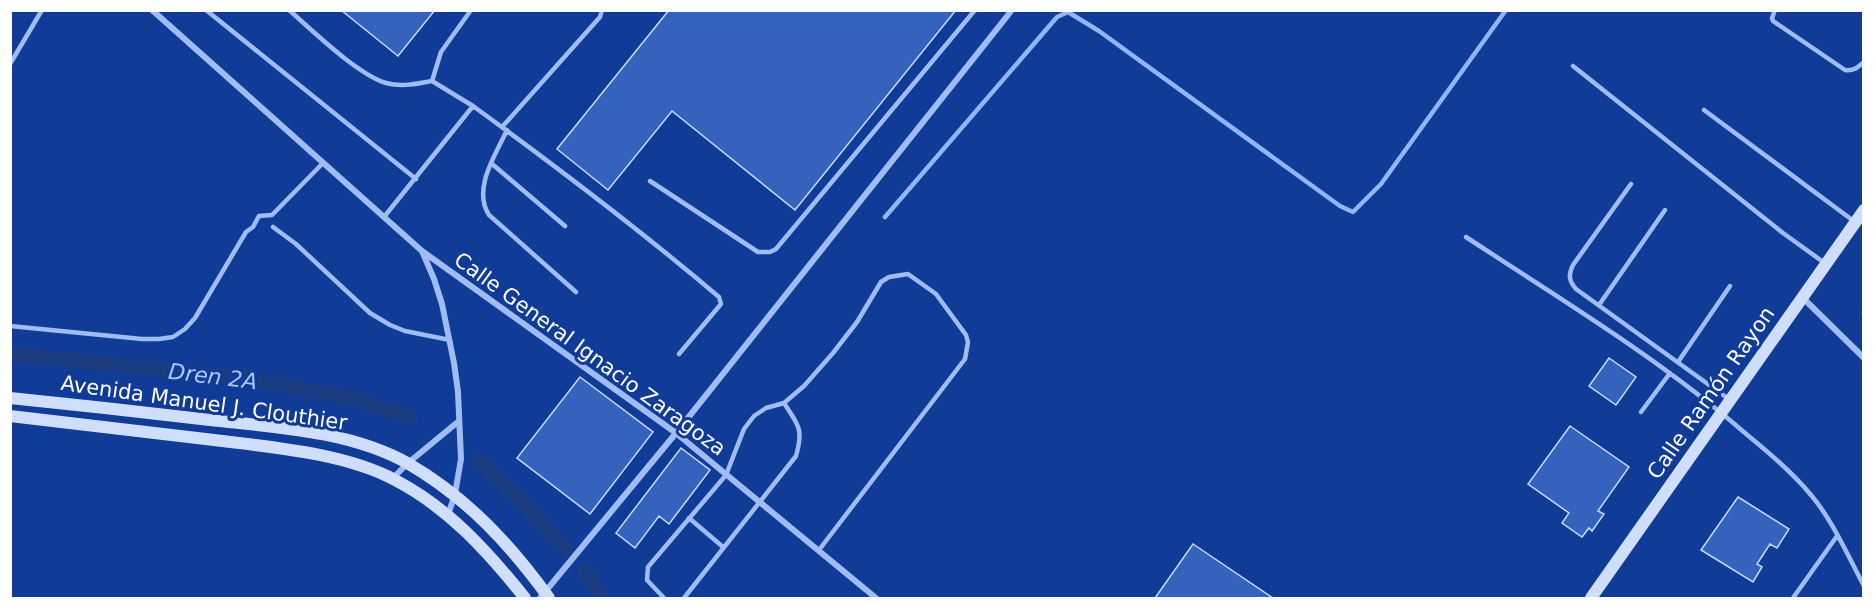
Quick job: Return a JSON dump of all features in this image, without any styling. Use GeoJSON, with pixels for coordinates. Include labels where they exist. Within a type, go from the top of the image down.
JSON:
{"type":"FeatureCollection","features":[{"type":"Feature","properties":{"kind":"main road","name":"Calle Ramón Rayon"},"geometry":{"type":"LineString","coordinates":[[1591,598],[1863,210]]}},
{"type":"Feature","properties":{"kind":"main road","name":"Avenida Manuel J. Clouthier"},"geometry":{"type":"LineString","coordinates":[[10,398],[323,434],[374,448],[408,463],[455,494],[490,527],[529,570],[545,597]]}},
{"type":"Feature","properties":{"kind":"main road","name":"Avenida Manuel J. Clouthier"},"geometry":{"type":"LineString","coordinates":[[10,416],[312,453],[362,466],[393,478],[448,514],[476,541],[525,598]]}},
{"type":"Feature","properties":{"kind":"street","name":"Calle General Ignacio Zaragoza"},"geometry":{"type":"LineString","coordinates":[[152,10],[422,251],[676,433],[758,503],[876,598]]}},
{"type":"Feature","properties":{"kind":"street"},"geometry":{"type":"LineString","coordinates":[[545,597],[1012,10]]}},
{"type":"Feature","properties":{"kind":"street"},"geometry":{"type":"LineString","coordinates":[[422,251],[434,279],[450,340],[458,392],[461,459],[455,494],[448,514]]}},
{"type":"Feature","properties":{"kind":"street"},"geometry":{"type":"LineString","coordinates":[[1802,297],[1863,358]]}},
{"type":"Feature","properties":{"kind":"street"},"geometry":{"type":"LineString","coordinates":[[393,478],[459,421]]}},
{"type":"Feature","properties":{"kind":"lane"},"geometry":{"type":"LineString","coordinates":[[10,64],[42,10]]}},
{"type":"Feature","properties":{"kind":"lane"},"geometry":{"type":"LineString","coordinates":[[206,10],[416,179]]}},
{"type":"Feature","properties":{"kind":"lane"},"geometry":{"type":"LineString","coordinates":[[289,10],[358,68],[375,79],[387,83],[405,84],[432,81],[473,106],[652,240],[719,297],[721,304],[678,354]]}},
{"type":"Feature","properties":{"kind":"lane"},"geometry":{"type":"LineString","coordinates":[[432,81],[441,52],[471,10]]}},
{"type":"Feature","properties":{"kind":"lane"},"geometry":{"type":"LineString","coordinates":[[576,292],[489,215],[485,208],[483,188],[505,129],[600,17],[602,10]]}},
{"type":"Feature","properties":{"kind":"lane"},"geometry":{"type":"LineString","coordinates":[[650,181],[758,252],[770,252],[776,249],[975,10]]}},
{"type":"Feature","properties":{"kind":"lane"},"geometry":{"type":"LineString","coordinates":[[1775,10],[1773,21],[1845,69],[1851,71],[1863,62]]}},
{"type":"Feature","properties":{"kind":"lane"},"geometry":{"type":"LineString","coordinates":[[1573,66],[1783,233],[1826,264]]}},
{"type":"Feature","properties":{"kind":"lane"},"geometry":{"type":"LineString","coordinates":[[384,217],[473,106]]}},
{"type":"Feature","properties":{"kind":"lane"},"geometry":{"type":"LineString","coordinates":[[1704,110],[1855,222]]}},
{"type":"Feature","properties":{"kind":"lane"},"geometry":{"type":"LineString","coordinates":[[10,326],[142,339],[173,337],[195,318],[246,232],[253,227],[259,216],[272,216],[323,163]]}},
{"type":"Feature","properties":{"kind":"lane"},"geometry":{"type":"LineString","coordinates":[[491,163],[565,226]]}},
{"type":"Feature","properties":{"kind":"lane"},"geometry":{"type":"LineString","coordinates":[[1631,184],[1570,270],[1571,283],[1730,400]]}},
{"type":"Feature","properties":{"kind":"lane"},"geometry":{"type":"LineString","coordinates":[[1599,305],[1665,210]]}},
{"type":"Feature","properties":{"kind":"lane"},"geometry":{"type":"LineString","coordinates":[[273,227],[296,244],[370,313],[405,331],[450,340]]}},
{"type":"Feature","properties":{"kind":"lane"},"geometry":{"type":"LineString","coordinates":[[1466,237],[1670,373],[1722,412],[1784,466],[1813,496],[1863,586]]}},
{"type":"Feature","properties":{"kind":"lane"},"geometry":{"type":"LineString","coordinates":[[664,598],[647,580],[647,570],[726,475],[744,429],[754,416],[766,408],[784,403],[804,386],[857,322],[881,282],[889,277],[908,274],[936,294],[966,334],[968,342],[965,359],[819,550]]}},
{"type":"Feature","properties":{"kind":"lane"},"geometry":{"type":"LineString","coordinates":[[1678,362],[1730,286]]}},
{"type":"Feature","properties":{"kind":"lane"},"geometry":{"type":"LineString","coordinates":[[1641,412],[1670,373]]}},
{"type":"Feature","properties":{"kind":"lane"},"geometry":{"type":"LineString","coordinates":[[684,598],[796,456],[801,438],[800,428],[784,403]]}},
{"type":"Feature","properties":{"kind":"lane"},"geometry":{"type":"LineString","coordinates":[[689,518],[723,547]]}},
{"type":"Feature","properties":{"kind":"lane"},"geometry":{"type":"LineString","coordinates":[[1793,598],[1837,536]]}},
{"type":"Feature","properties":{"kind":"lane"},"geometry":{"type":"LineString","coordinates":[[652,598],[657,593]]}},
{"type":"Feature","properties":{"kind":"building"},"geometry":{"type":"Polygon","coordinates":[[[341,10],[435,10],[398,56],[341,10]]]}},
{"type":"Feature","properties":{"kind":"building"},"geometry":{"type":"Polygon","coordinates":[[[669,10],[956,10],[795,210],[672,111],[608,190],[557,149],[669,10]]]}},
{"type":"Feature","properties":{"kind":"building"},"geometry":{"type":"Polygon","coordinates":[[[1609,358],[1636,377],[1616,405],[1589,386],[1609,358]]]}},
{"type":"Feature","properties":{"kind":"building"},"geometry":{"type":"Polygon","coordinates":[[[580,377],[653,432],[590,514],[517,458],[580,377]]]}},
{"type":"Feature","properties":{"kind":"building"},"geometry":{"type":"Polygon","coordinates":[[[1570,426],[1629,467],[1598,511],[1604,514],[1592,531],[1589,528],[1582,537],[1562,523],[1569,513],[1528,484],[1570,426]]]}},
{"type":"Feature","properties":{"kind":"building"},"geometry":{"type":"Polygon","coordinates":[[[681,448],[710,470],[669,524],[659,516],[635,548],[616,533],[681,448]]]}},
{"type":"Feature","properties":{"kind":"building"},"geometry":{"type":"Polygon","coordinates":[[[1738,497],[1789,529],[1777,548],[1770,544],[1757,564],[1762,567],[1753,582],[1701,550],[1738,497]]]}},
{"type":"Feature","properties":{"kind":"building"},"geometry":{"type":"Polygon","coordinates":[[[1193,544],[1273,598],[1155,598],[1193,544]]]}},
{"type":"Feature","properties":{"kind":"waterway"},"geometry":{"type":"LineString","coordinates":[[885,217],[1057,17],[1068,12],[1099,31],[1340,206],[1353,212],[1381,184],[1506,10]]}},
{"type":"Feature","properties":{"kind":"waterway","name":"Dren 2A"},"geometry":{"type":"LineString","coordinates":[[10,354],[243,378],[352,398],[411,418]]}},
{"type":"Feature","properties":{"kind":"waterway","name":"Dren 2A"},"geometry":{"type":"LineString","coordinates":[[478,460],[565,548]]}},
{"type":"Feature","properties":{"kind":"waterway","name":"Dren 2A"},"geometry":{"type":"LineString","coordinates":[[585,572],[603,598]]}}]}
